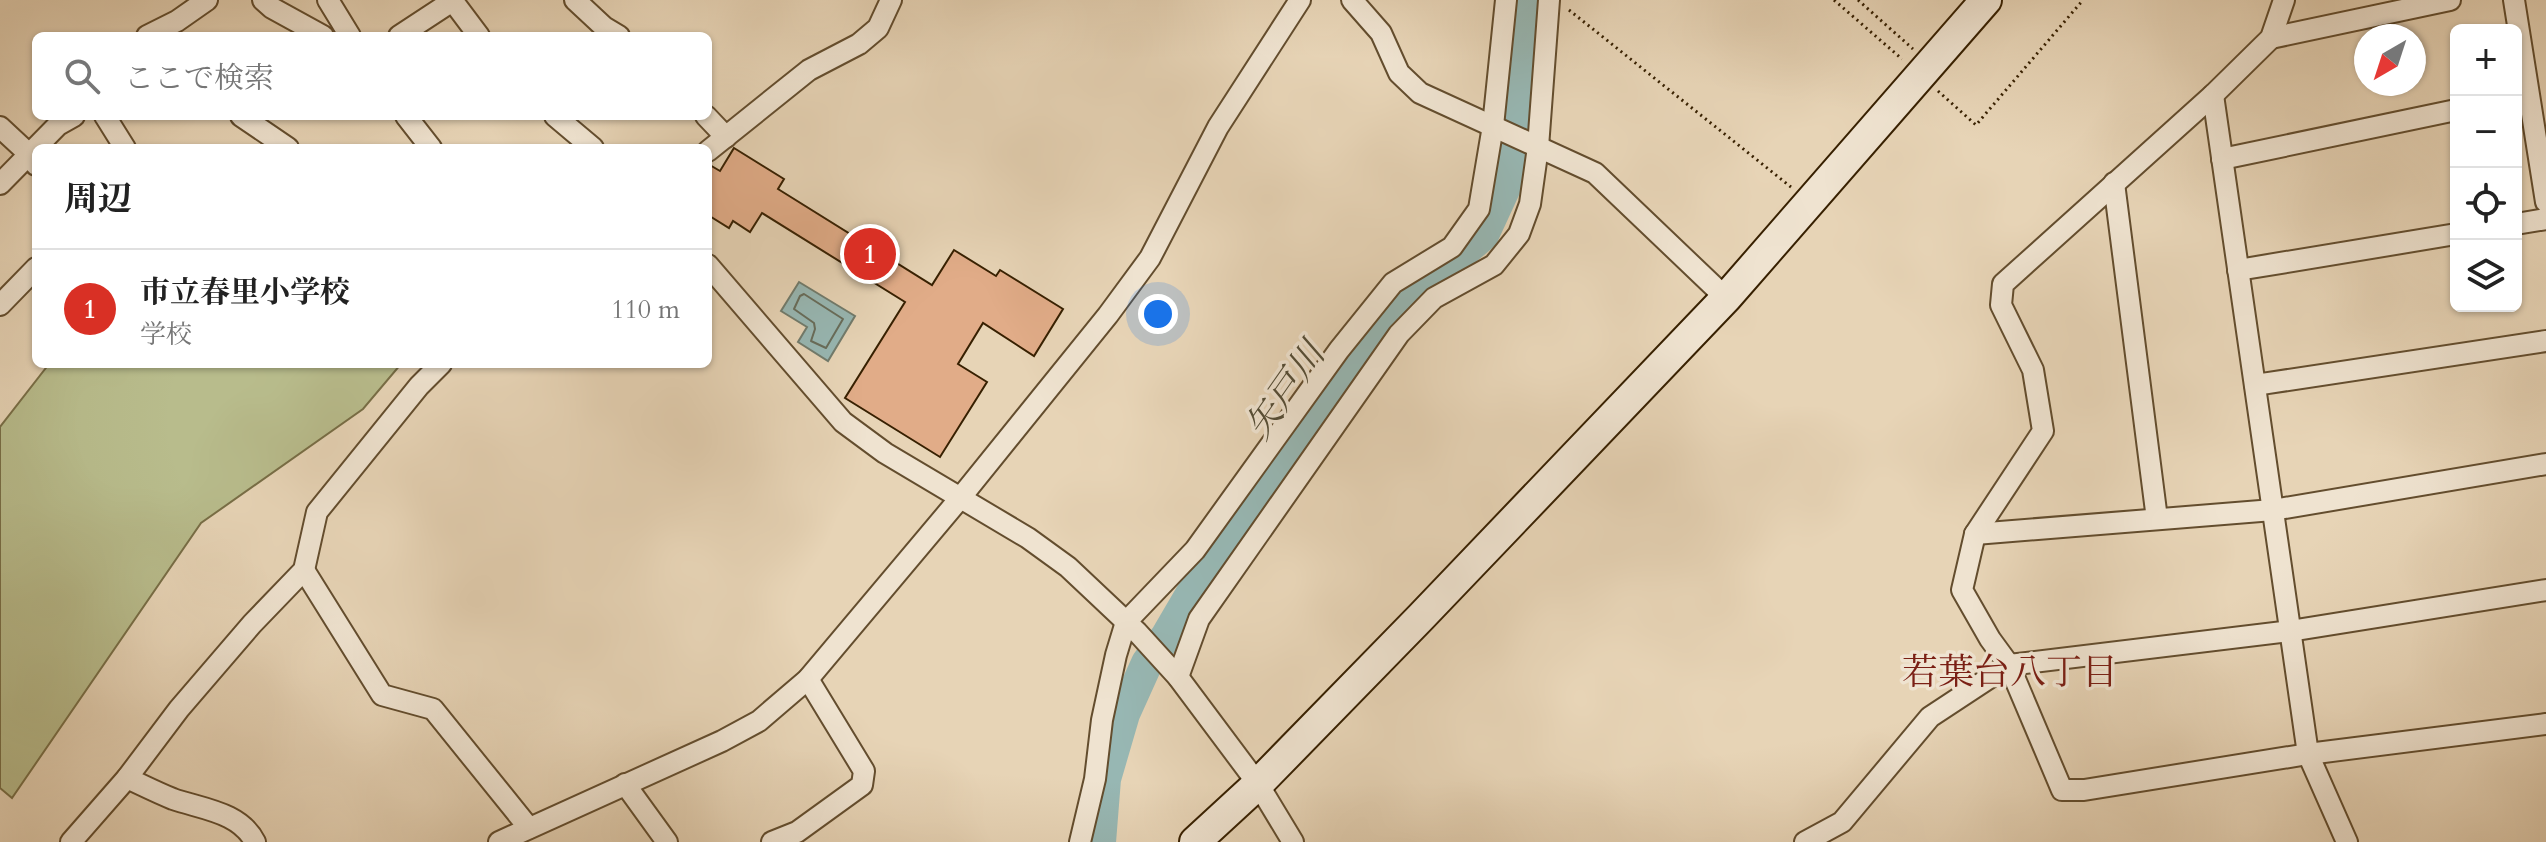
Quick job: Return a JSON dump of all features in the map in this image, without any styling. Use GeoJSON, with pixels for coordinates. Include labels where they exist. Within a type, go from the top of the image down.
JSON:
{"type":"FeatureCollection","features":[{"type":"Feature","properties":{"kind":"street"},"geometry":{"type":"LineString","coordinates":[[163,32],[207,0]]}},
{"type":"Feature","properties":{"kind":"street"},"geometry":{"type":"LineString","coordinates":[[263,0],[316,32]]}},
{"type":"Feature","properties":{"kind":"street"},"geometry":{"type":"LineString","coordinates":[[328,0],[348,32]]}},
{"type":"Feature","properties":{"kind":"street"},"geometry":{"type":"LineString","coordinates":[[405,32],[453,0],[476,32]]}},
{"type":"Feature","properties":{"kind":"street"},"geometry":{"type":"LineString","coordinates":[[575,0],[612,32]]}},
{"type":"Feature","properties":{"kind":"street"},"geometry":{"type":"LineString","coordinates":[[712,148],[809,70],[859,44],[878,28],[891,0]]}},
{"type":"Feature","properties":{"kind":"street"},"geometry":{"type":"LineString","coordinates":[[499,842],[722,741],[759,721],[808,679],[961,497],[1108,315],[1150,258],[1218,127],[1300,0]]}},
{"type":"Feature","properties":{"kind":"street"},"geometry":{"type":"LineString","coordinates":[[1352,0],[1381,33],[1399,73],[1420,93],[1595,173],[1726,298]]}},
{"type":"Feature","properties":{"kind":"street"},"geometry":{"type":"LineString","coordinates":[[1080,842],[1095,779],[1102,720],[1116,655],[1132,627],[1195,550],[1339,350],[1393,283],[1452,247],[1479,209],[1493,126],[1506,0]]}},
{"type":"Feature","properties":{"kind":"street"},"geometry":{"type":"LineString","coordinates":[[1195,842],[1258,784],[1726,298],[1986,0]]}},
{"type":"Feature","properties":{"kind":"street"},"geometry":{"type":"LineString","coordinates":[[2284,0],[2271,38],[2213,95],[2003,284],[2001,305],[2033,370],[2043,431],[1975,534],[1962,590],[2009,665],[2062,790],[2084,790],[2308,754],[2546,724]]}},
{"type":"Feature","properties":{"kind":"street"},"geometry":{"type":"LineString","coordinates":[[2271,38],[2450,0]]}},
{"type":"Feature","properties":{"kind":"street"},"geometry":{"type":"LineString","coordinates":[[2514,0],[2546,202]]}},
{"type":"Feature","properties":{"kind":"street"},"geometry":{"type":"LineString","coordinates":[[1178,677],[1199,619],[1399,334],[1434,298],[1494,265],[1519,234],[1530,204],[1538,147],[1550,4]]}},
{"type":"Feature","properties":{"kind":"street"},"geometry":{"type":"LineString","coordinates":[[2213,95],[2308,754],[2347,842]]}},
{"type":"Feature","properties":{"kind":"street"},"geometry":{"type":"LineString","coordinates":[[2222,159],[2450,111]]}},
{"type":"Feature","properties":{"kind":"street"},"geometry":{"type":"LineString","coordinates":[[44,144],[58,125],[67,120]]}},
{"type":"Feature","properties":{"kind":"street"},"geometry":{"type":"LineString","coordinates":[[108,120],[122,144]]}},
{"type":"Feature","properties":{"kind":"street"},"geometry":{"type":"LineString","coordinates":[[247,120],[282,144]]}},
{"type":"Feature","properties":{"kind":"street"},"geometry":{"type":"LineString","coordinates":[[409,120],[424,144]]}},
{"type":"Feature","properties":{"kind":"street"},"geometry":{"type":"LineString","coordinates":[[560,120],[588,144]]}},
{"type":"Feature","properties":{"kind":"street"},"geometry":{"type":"LineString","coordinates":[[710,120],[726,137]]}},
{"type":"Feature","properties":{"kind":"street"},"geometry":{"type":"LineString","coordinates":[[0,127],[32,160],[0,184]]}},
{"type":"Feature","properties":{"kind":"street"},"geometry":{"type":"LineString","coordinates":[[2114,183],[2157,519]]}},
{"type":"Feature","properties":{"kind":"street"},"geometry":{"type":"LineString","coordinates":[[2522,223],[2546,219]]}},
{"type":"Feature","properties":{"kind":"street"},"geometry":{"type":"LineString","coordinates":[[2238,270],[2450,235]]}},
{"type":"Feature","properties":{"kind":"street"},"geometry":{"type":"LineString","coordinates":[[712,270],[843,422],[885,453],[1028,538],[1068,567],[1132,627],[1178,677],[1258,784],[1293,842]]}},
{"type":"Feature","properties":{"kind":"street"},"geometry":{"type":"LineString","coordinates":[[0,305],[32,272]]}},
{"type":"Feature","properties":{"kind":"street"},"geometry":{"type":"LineString","coordinates":[[2255,385],[2546,341]]}},
{"type":"Feature","properties":{"kind":"street"},"geometry":{"type":"LineString","coordinates":[[71,842],[252,624],[304,570],[317,512],[437,368]]}},
{"type":"Feature","properties":{"kind":"street"},"geometry":{"type":"LineString","coordinates":[[1975,534],[2273,510],[2546,464]]}},
{"type":"Feature","properties":{"kind":"street"},"geometry":{"type":"LineString","coordinates":[[304,570],[382,695],[433,709],[529,828]]}},
{"type":"Feature","properties":{"kind":"street"},"geometry":{"type":"LineString","coordinates":[[1805,842],[1842,822],[1930,717],[2009,665],[2290,631],[2546,590]]}},
{"type":"Feature","properties":{"kind":"street"},"geometry":{"type":"LineString","coordinates":[[772,842],[797,832],[862,785],[864,771],[808,679]]}},
{"type":"Feature","properties":{"kind":"street"},"geometry":{"type":"LineString","coordinates":[[127,778],[172,798],[236,819],[255,842]]}},
{"type":"Feature","properties":{"kind":"street"},"geometry":{"type":"LineString","coordinates":[[625,784],[667,842]]}},
{"type":"Feature","properties":{"kind":"path"},"geometry":{"type":"LineString","coordinates":[[1834,0],[1926,70]]}},
{"type":"Feature","properties":{"kind":"path"},"geometry":{"type":"LineString","coordinates":[[1858,0],[1976,125],[2083,0]]}},
{"type":"Feature","properties":{"kind":"path"},"geometry":{"type":"LineString","coordinates":[[1550,4],[1576,14],[1809,202]]}},
{"type":"Feature","properties":{"kind":"green space"},"geometry":{"type":"Polygon","coordinates":[[[46,368],[398,368],[363,409],[201,523],[12,798],[0,788],[0,427],[46,368]]]}},
{"type":"Feature","properties":{"kind":"water"},"geometry":{"type":"Polygon","coordinates":[[[799,282],[855,316],[828,361],[798,342],[807,327],[781,311],[799,282]]]}},
{"type":"Feature","properties":{"kind":"building"},"geometry":{"type":"Polygon","coordinates":[[[734,148],[784,179],[778,189],[932,285],[954,250],[996,276],[1000,270],[1063,309],[1034,356],[983,323],[958,364],[987,382],[940,457],[845,398],[905,302],[762,213],[750,232],[733,221],[729,228],[712,217],[712,166],[720,171],[734,148]]]}},
{"type":"Feature","properties":{"kind":"waterway","name":"矢戸川"},"geometry":{"type":"LineString","coordinates":[[1100,842],[1105,779],[1124,714],[1147,663],[1207,567],[1401,293],[1451,262],[1483,235],[1513,170],[1526,0]]}},
{"type":"Feature","properties":{"kind":"place","name":"市立春里小学校"},"geometry":{"type":"Point","coordinates":[870,254]}},
{"type":"Feature","properties":{"kind":"district","name":"若葉台八丁目"},"geometry":{"type":"Point","coordinates":[2010,671]}}]}
